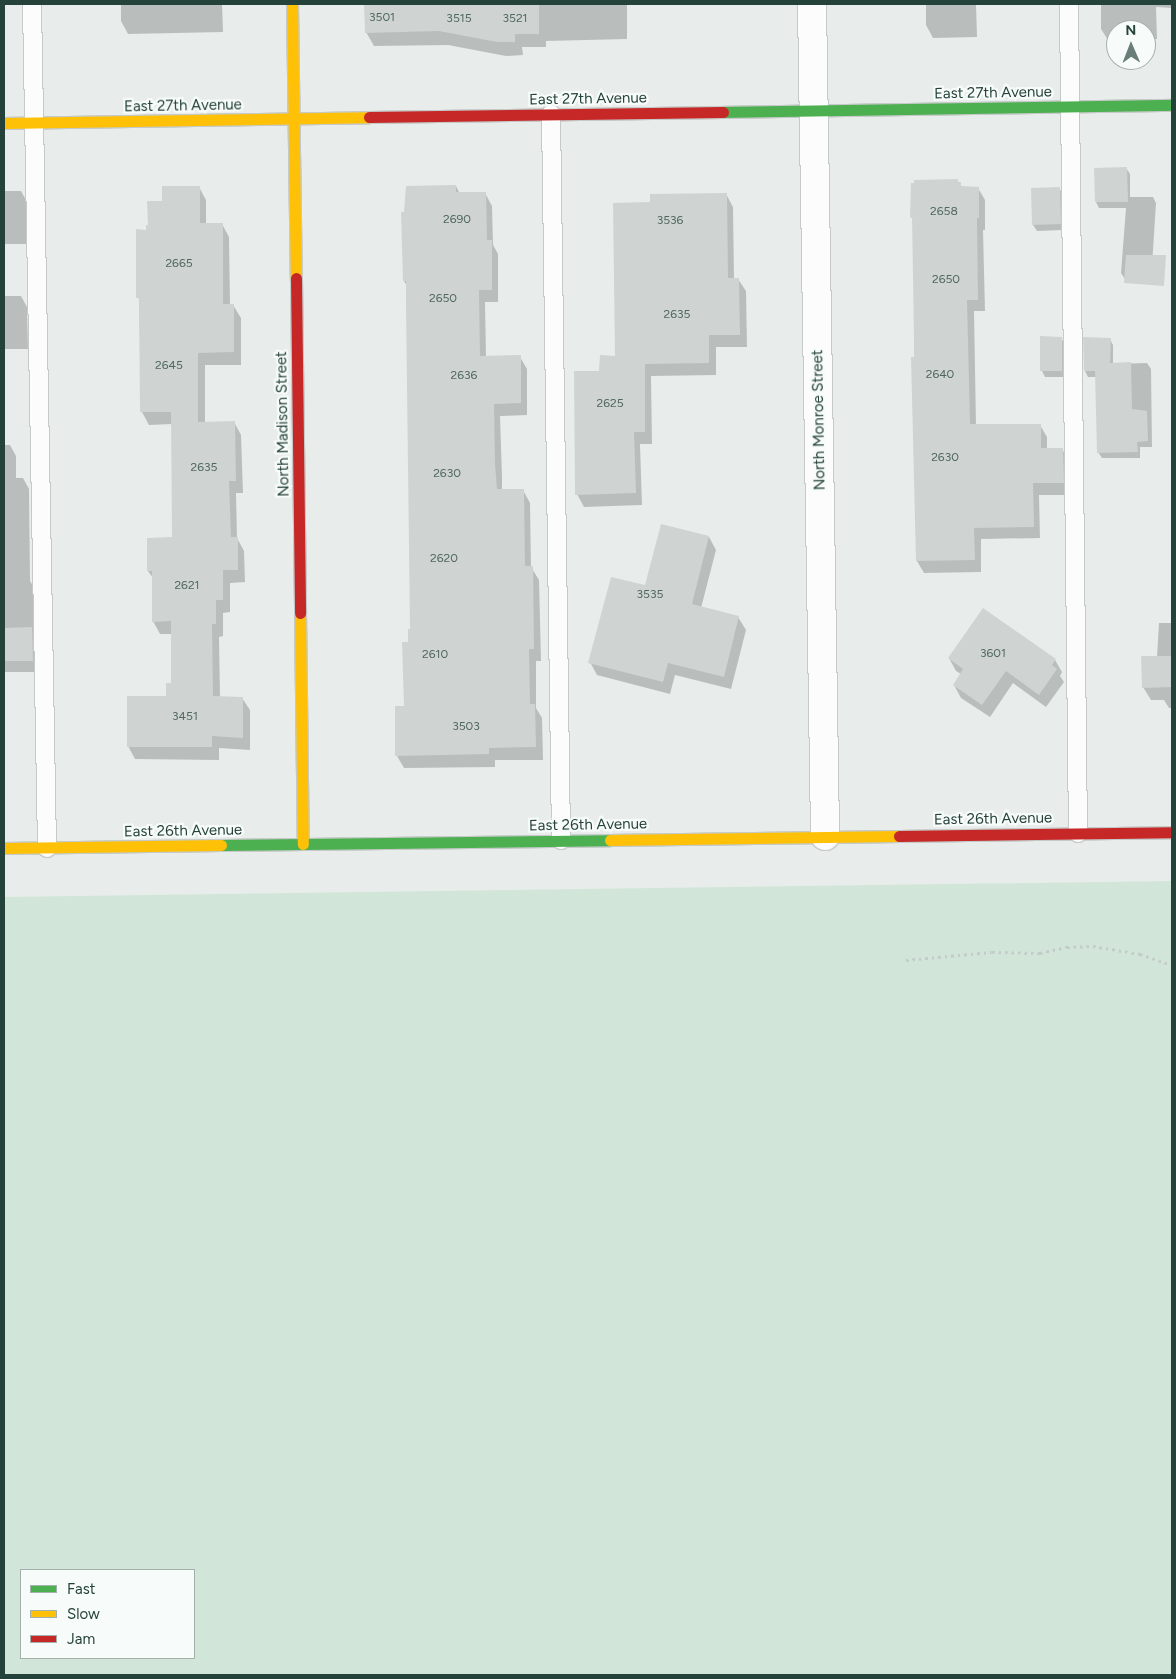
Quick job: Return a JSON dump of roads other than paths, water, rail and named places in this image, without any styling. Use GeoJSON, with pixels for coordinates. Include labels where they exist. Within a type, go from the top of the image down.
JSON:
{"type":"FeatureCollection","features":[{"type":"Feature","properties":{"kind":"street","name":"North Madison Street"},"geometry":{"type":"LineString","coordinates":[[292,4],[303,844]]}},
{"type":"Feature","properties":{"kind":"street","name":"North Monroe Street"},"geometry":{"type":"LineString","coordinates":[[812,4],[825,836]]}},
{"type":"Feature","properties":{"kind":"street","name":"East 27th Avenue"},"geometry":{"type":"LineString","coordinates":[[4,123],[1172,105]]}},
{"type":"Feature","properties":{"kind":"street","name":"East 26th Avenue"},"geometry":{"type":"LineString","coordinates":[[4,848],[1172,832]]}},
{"type":"Feature","properties":{"kind":"lane"},"geometry":{"type":"LineString","coordinates":[[32,4],[47,848]]}},
{"type":"Feature","properties":{"kind":"lane"},"geometry":{"type":"LineString","coordinates":[[1069,4],[1078,833]]}},
{"type":"Feature","properties":{"kind":"lane"},"geometry":{"type":"LineString","coordinates":[[551,114],[561,840]]}}]}
